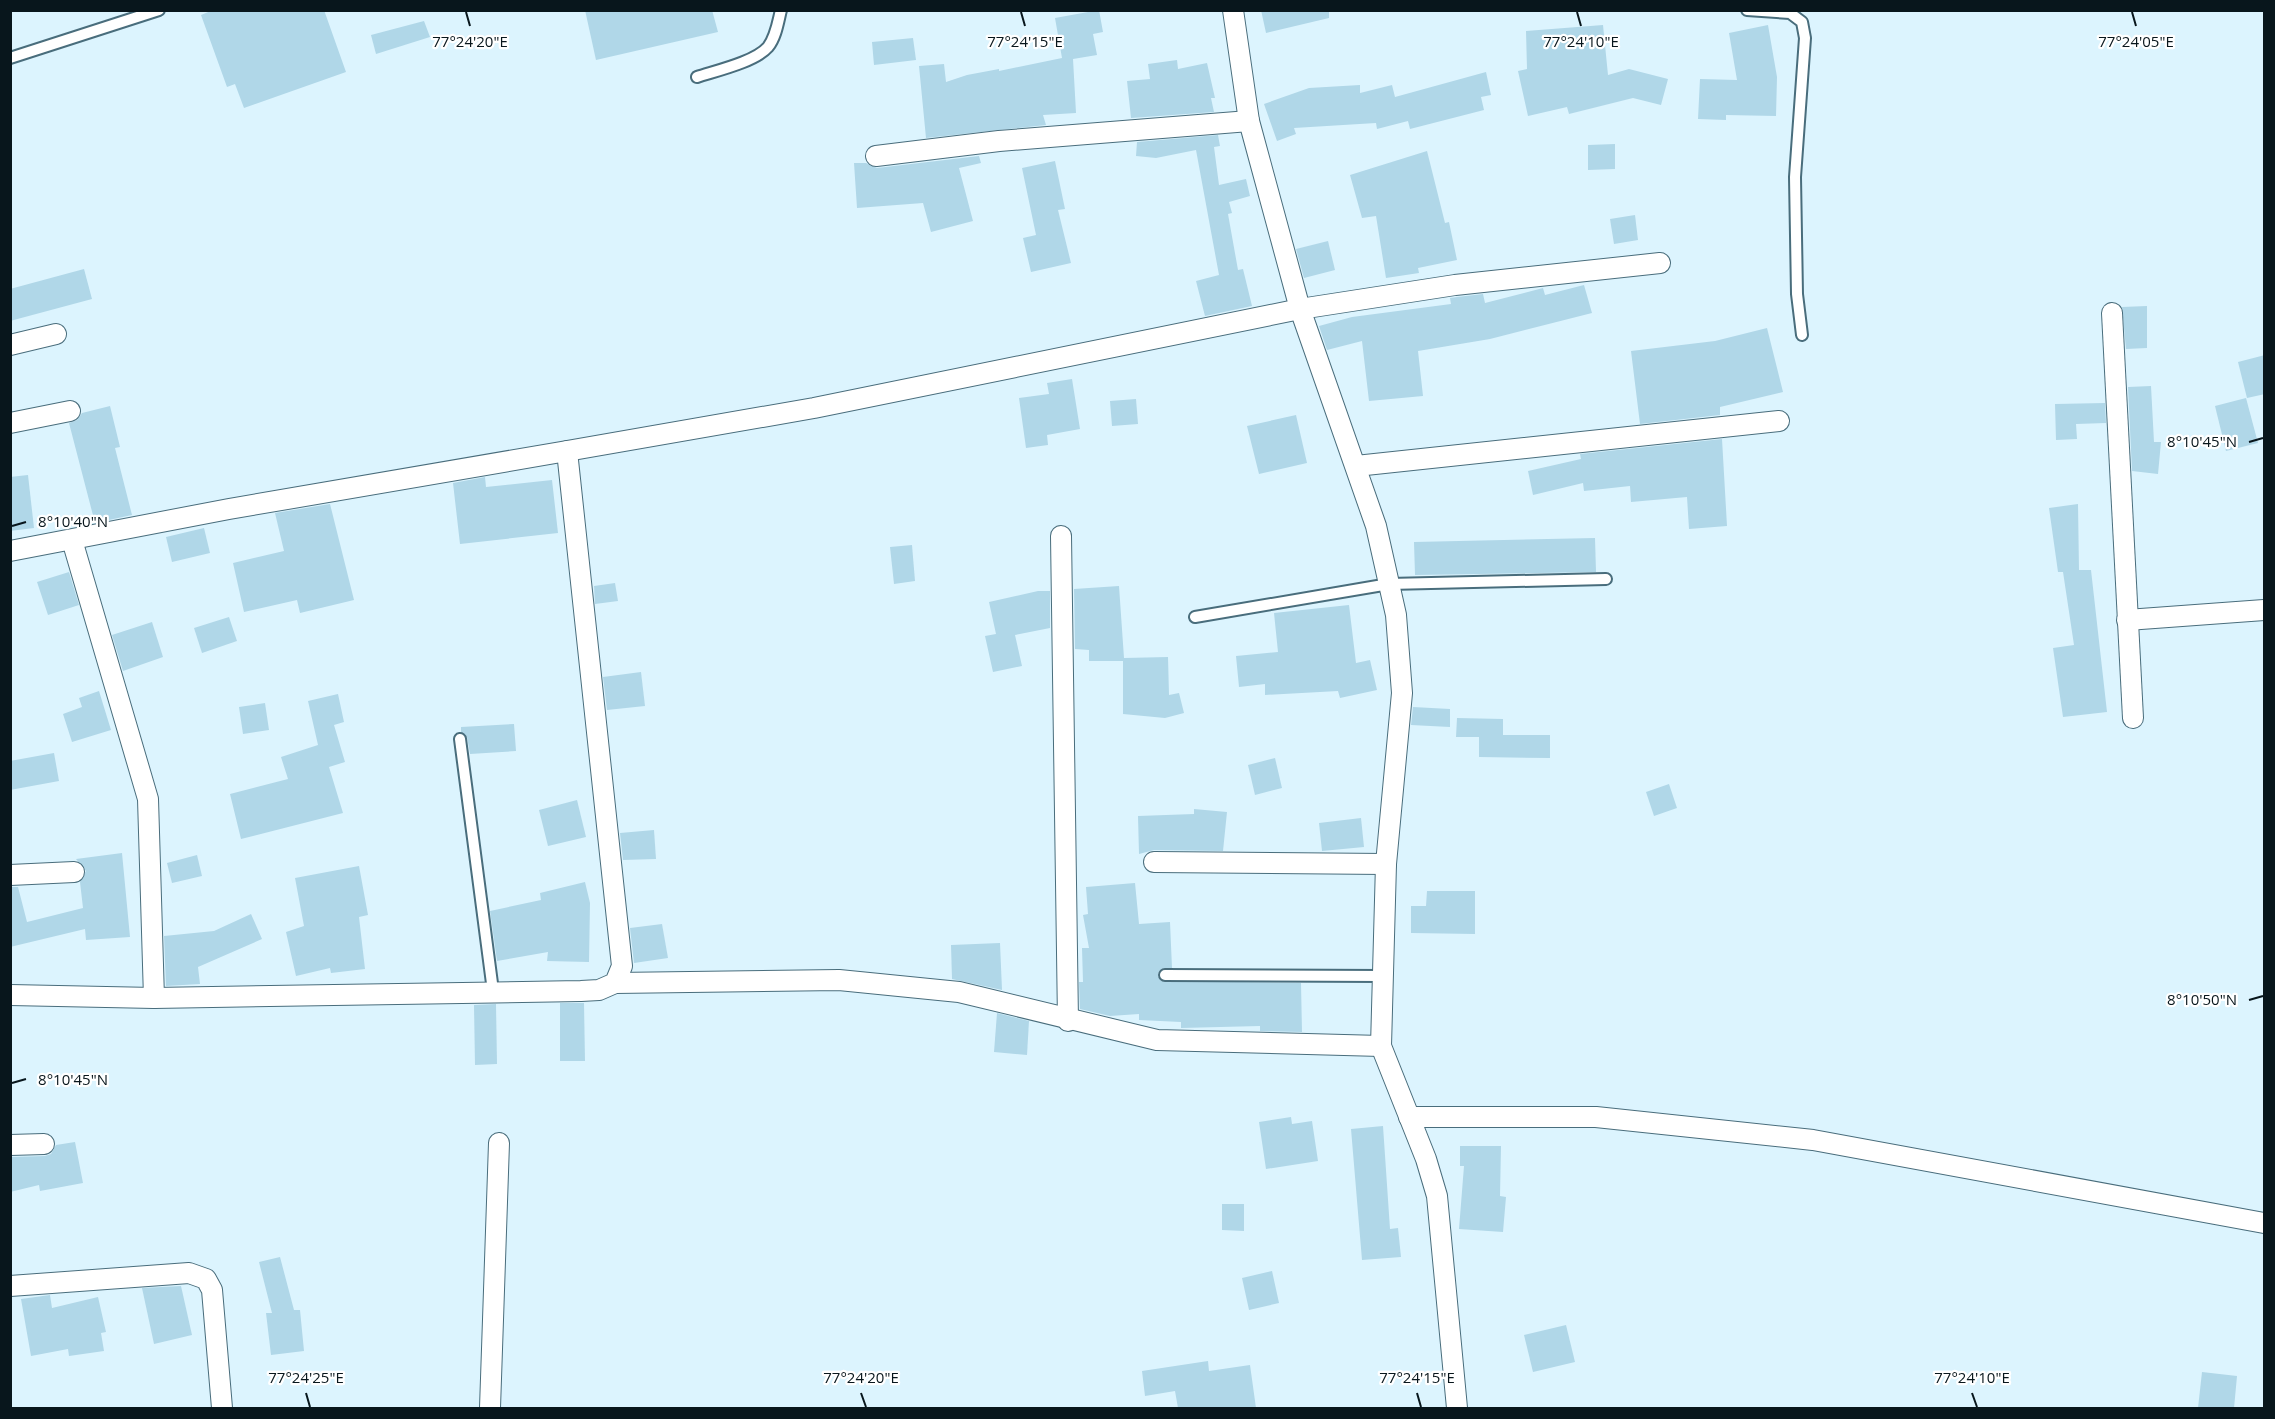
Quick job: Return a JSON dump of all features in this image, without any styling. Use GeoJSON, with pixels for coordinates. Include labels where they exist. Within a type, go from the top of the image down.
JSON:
{"type":"FeatureCollection","features":[{"type":"Feature","properties":{"kind":"street"},"geometry":{"type":"LineString","coordinates":[[1233,10],[1249,121],[1300,309],[1376,526],[1396,615],[1402,693],[1386,864],[1381,1046],[1437,1196],[1457,1408]]}},
{"type":"Feature","properties":{"kind":"street"},"geometry":{"type":"LineString","coordinates":[[876,156],[999,141],[1249,121]]}},
{"type":"Feature","properties":{"kind":"street"},"geometry":{"type":"LineString","coordinates":[[10,551],[229,509],[814,408],[1300,309],[1455,285],[1660,263]]}},
{"type":"Feature","properties":{"kind":"street"},"geometry":{"type":"LineString","coordinates":[[2112,313],[2133,718]]}},
{"type":"Feature","properties":{"kind":"street"},"geometry":{"type":"LineString","coordinates":[[10,345],[56,334]]}},
{"type":"Feature","properties":{"kind":"street"},"geometry":{"type":"LineString","coordinates":[[10,423],[70,411]]}},
{"type":"Feature","properties":{"kind":"street"},"geometry":{"type":"LineString","coordinates":[[1356,466],[1779,421]]}},
{"type":"Feature","properties":{"kind":"street"},"geometry":{"type":"LineString","coordinates":[[567,451],[622,966],[615,983]]}},
{"type":"Feature","properties":{"kind":"street"},"geometry":{"type":"LineString","coordinates":[[1061,536],[1068,1021]]}},
{"type":"Feature","properties":{"kind":"street"},"geometry":{"type":"LineString","coordinates":[[72,540],[148,798],[154,998]]}},
{"type":"Feature","properties":{"kind":"street"},"geometry":{"type":"LineString","coordinates":[[2127,620],[2265,610]]}},
{"type":"Feature","properties":{"kind":"street"},"geometry":{"type":"LineString","coordinates":[[1154,862],[1386,864]]}},
{"type":"Feature","properties":{"kind":"street"},"geometry":{"type":"LineString","coordinates":[[10,875],[74,872]]}},
{"type":"Feature","properties":{"kind":"street"},"geometry":{"type":"LineString","coordinates":[[10,995],[154,998],[580,991],[599,990],[615,983],[838,980],[959,992],[1068,1021],[1157,1040],[1381,1046]]}},
{"type":"Feature","properties":{"kind":"street"},"geometry":{"type":"LineString","coordinates":[[1409,1117],[1596,1117],[1813,1140],[2265,1222]]}},
{"type":"Feature","properties":{"kind":"street"},"geometry":{"type":"LineString","coordinates":[[490,1408],[499,1143]]}},
{"type":"Feature","properties":{"kind":"street"},"geometry":{"type":"LineString","coordinates":[[10,1145],[44,1144]]}},
{"type":"Feature","properties":{"kind":"street"},"geometry":{"type":"LineString","coordinates":[[10,1286],[189,1273],[206,1279],[212,1290],[222,1408]]}},
{"type":"Feature","properties":{"kind":"lane"},"geometry":{"type":"LineString","coordinates":[[10,58],[159,10]]}},
{"type":"Feature","properties":{"kind":"lane"},"geometry":{"type":"LineString","coordinates":[[697,77],[745,60],[767,48],[778,27],[781,10]]}},
{"type":"Feature","properties":{"kind":"lane"},"geometry":{"type":"LineString","coordinates":[[1747,10],[1790,13],[1802,22],[1805,38],[1795,177],[1798,316],[1802,335]]}},
{"type":"Feature","properties":{"kind":"lane"},"geometry":{"type":"LineString","coordinates":[[1195,617],[1389,584],[1606,579]]}},
{"type":"Feature","properties":{"kind":"lane"},"geometry":{"type":"LineString","coordinates":[[460,740],[493,991]]}},
{"type":"Feature","properties":{"kind":"lane"},"geometry":{"type":"LineString","coordinates":[[1165,975],[1383,976]]}},
{"type":"Feature","properties":{"kind":"building"},"geometry":{"type":"Polygon","coordinates":[[[213,10],[324,10],[346,72],[244,108],[235,84],[227,87],[201,15],[213,10]]]}},
{"type":"Feature","properties":{"kind":"building"},"geometry":{"type":"Polygon","coordinates":[[[585,10],[712,10],[718,32],[596,60],[585,10]]]}},
{"type":"Feature","properties":{"kind":"building"},"geometry":{"type":"Polygon","coordinates":[[[1099,10],[1103,32],[1093,34],[1097,55],[1073,59],[1076,113],[1043,115],[1046,125],[926,138],[919,66],[944,64],[946,82],[967,75],[1062,58],[1055,18],[1099,10]]]}},
{"type":"Feature","properties":{"kind":"building"},"geometry":{"type":"Polygon","coordinates":[[[1261,10],[1329,10],[1329,18],[1266,33],[1261,10]]]}},
{"type":"Feature","properties":{"kind":"building"},"geometry":{"type":"Polygon","coordinates":[[[424,21],[430,37],[376,54],[371,35],[424,21]]]}},
{"type":"Feature","properties":{"kind":"building"},"geometry":{"type":"Polygon","coordinates":[[[1603,25],[1608,75],[1629,69],[1668,79],[1661,105],[1633,98],[1569,114],[1567,107],[1528,116],[1518,71],[1527,69],[1526,31],[1603,25]]]}},
{"type":"Feature","properties":{"kind":"building"},"geometry":{"type":"Polygon","coordinates":[[[1768,25],[1777,77],[1776,116],[1726,115],[1726,120],[1698,119],[1700,79],[1737,80],[1729,33],[1768,25]]]}},
{"type":"Feature","properties":{"kind":"building"},"geometry":{"type":"Polygon","coordinates":[[[913,38],[916,60],[874,65],[872,42],[913,38]]]}},
{"type":"Feature","properties":{"kind":"building"},"geometry":{"type":"Polygon","coordinates":[[[1177,60],[1178,69],[1207,63],[1215,98],[1211,98],[1214,112],[1131,118],[1127,81],[1150,79],[1148,64],[1177,60]]]}},
{"type":"Feature","properties":{"kind":"building"},"geometry":{"type":"Polygon","coordinates":[[[1486,72],[1491,95],[1481,97],[1484,110],[1410,129],[1408,121],[1377,129],[1376,123],[1294,128],[1296,134],[1277,141],[1264,104],[1309,88],[1360,85],[1360,93],[1392,85],[1395,97],[1486,72]]]}},
{"type":"Feature","properties":{"kind":"building"},"geometry":{"type":"Polygon","coordinates":[[[1218,135],[1220,146],[1214,147],[1219,185],[1246,179],[1250,196],[1229,202],[1232,213],[1228,214],[1238,270],[1243,269],[1252,306],[1205,316],[1196,281],[1219,275],[1196,150],[1156,158],[1136,156],[1137,142],[1218,135]]]}},
{"type":"Feature","properties":{"kind":"building"},"geometry":{"type":"Polygon","coordinates":[[[1615,144],[1615,169],[1588,170],[1588,145],[1615,144]]]}},
{"type":"Feature","properties":{"kind":"building"},"geometry":{"type":"Polygon","coordinates":[[[1427,151],[1445,223],[1449,222],[1457,260],[1418,268],[1419,273],[1386,278],[1376,216],[1362,218],[1350,175],[1427,151]]]}},
{"type":"Feature","properties":{"kind":"building"},"geometry":{"type":"Polygon","coordinates":[[[979,156],[981,163],[959,168],[973,221],[931,232],[923,203],[857,208],[854,163],[866,163],[877,168],[979,156]]]}},
{"type":"Feature","properties":{"kind":"building"},"geometry":{"type":"Polygon","coordinates":[[[1055,161],[1065,209],[1058,210],[1071,263],[1031,272],[1023,238],[1036,235],[1022,168],[1055,161]]]}},
{"type":"Feature","properties":{"kind":"building"},"geometry":{"type":"Polygon","coordinates":[[[1635,215],[1638,240],[1614,244],[1610,219],[1635,215]]]}},
{"type":"Feature","properties":{"kind":"building"},"geometry":{"type":"Polygon","coordinates":[[[1328,241],[1335,270],[1304,278],[1296,249],[1328,241]]]}},
{"type":"Feature","properties":{"kind":"building"},"geometry":{"type":"Polygon","coordinates":[[[84,269],[92,299],[10,321],[10,289],[84,269]]]}},
{"type":"Feature","properties":{"kind":"building"},"geometry":{"type":"Polygon","coordinates":[[[1584,285],[1592,313],[1490,339],[1418,351],[1423,396],[1369,401],[1362,341],[1327,350],[1319,326],[1352,317],[1451,304],[1450,298],[1483,294],[1485,303],[1543,288],[1545,295],[1584,285]]]}},
{"type":"Feature","properties":{"kind":"building"},"geometry":{"type":"Polygon","coordinates":[[[2147,306],[2147,348],[2126,349],[2122,307],[2147,306]]]}},
{"type":"Feature","properties":{"kind":"building"},"geometry":{"type":"Polygon","coordinates":[[[1767,328],[1783,392],[1720,407],[1720,415],[1640,424],[1631,351],[1715,341],[1767,328]]]}},
{"type":"Feature","properties":{"kind":"building"},"geometry":{"type":"Polygon","coordinates":[[[2265,355],[2265,394],[2247,398],[2238,362],[2265,355]]]}},
{"type":"Feature","properties":{"kind":"building"},"geometry":{"type":"Polygon","coordinates":[[[1072,379],[1080,429],[1047,435],[1048,445],[1026,448],[1019,398],[1049,394],[1047,383],[1072,379]]]}},
{"type":"Feature","properties":{"kind":"building"},"geometry":{"type":"Polygon","coordinates":[[[2151,386],[2154,442],[2161,442],[2158,474],[2132,471],[2128,387],[2151,386]]]}},
{"type":"Feature","properties":{"kind":"building"},"geometry":{"type":"Polygon","coordinates":[[[2246,398],[2258,443],[2226,451],[2215,406],[2246,398]]]}},
{"type":"Feature","properties":{"kind":"building"},"geometry":{"type":"Polygon","coordinates":[[[1136,399],[1138,424],[1112,426],[1110,401],[1136,399]]]}},
{"type":"Feature","properties":{"kind":"building"},"geometry":{"type":"Polygon","coordinates":[[[2105,403],[2106,423],[2076,424],[2077,439],[2056,440],[2055,404],[2105,403]]]}},
{"type":"Feature","properties":{"kind":"building"},"geometry":{"type":"Polygon","coordinates":[[[110,406],[120,447],[115,448],[132,515],[95,523],[69,423],[77,420],[82,413],[110,406]]]}},
{"type":"Feature","properties":{"kind":"building"},"geometry":{"type":"Polygon","coordinates":[[[1296,415],[1307,463],[1259,474],[1247,426],[1296,415]]]}},
{"type":"Feature","properties":{"kind":"building"},"geometry":{"type":"Polygon","coordinates":[[[1722,439],[1727,526],[1689,529],[1687,497],[1631,502],[1630,486],[1584,491],[1583,483],[1533,495],[1528,471],[1581,459],[1580,454],[1722,439]]]}},
{"type":"Feature","properties":{"kind":"building"},"geometry":{"type":"Polygon","coordinates":[[[28,475],[34,528],[10,531],[10,477],[28,475]]]}},
{"type":"Feature","properties":{"kind":"building"},"geometry":{"type":"Polygon","coordinates":[[[485,477],[486,487],[552,480],[558,533],[460,544],[453,483],[485,477]]]}},
{"type":"Feature","properties":{"kind":"building"},"geometry":{"type":"Polygon","coordinates":[[[330,504],[354,600],[300,613],[297,600],[244,612],[233,563],[284,551],[275,513],[330,504]]]}},
{"type":"Feature","properties":{"kind":"building"},"geometry":{"type":"Polygon","coordinates":[[[2078,504],[2079,570],[2091,570],[2107,712],[2063,717],[2053,648],[2074,645],[2063,572],[2058,572],[2049,508],[2078,504]]]}},
{"type":"Feature","properties":{"kind":"building"},"geometry":{"type":"Polygon","coordinates":[[[204,528],[210,553],[172,562],[166,537],[204,528]]]}},
{"type":"Feature","properties":{"kind":"building"},"geometry":{"type":"Polygon","coordinates":[[[1595,538],[1596,572],[1415,575],[1414,542],[1595,538]]]}},
{"type":"Feature","properties":{"kind":"building"},"geometry":{"type":"Polygon","coordinates":[[[912,545],[915,581],[894,584],[890,547],[912,545]]]}},
{"type":"Feature","properties":{"kind":"building"},"geometry":{"type":"Polygon","coordinates":[[[69,572],[79,605],[48,615],[37,582],[69,572]]]}},
{"type":"Feature","properties":{"kind":"building"},"geometry":{"type":"Polygon","coordinates":[[[615,583],[618,601],[595,604],[594,586],[615,583]]]}},
{"type":"Feature","properties":{"kind":"building"},"geometry":{"type":"Polygon","coordinates":[[[1119,586],[1124,658],[1168,657],[1169,695],[1179,693],[1184,713],[1165,718],[1123,714],[1123,661],[1089,661],[1089,650],[1075,649],[1074,589],[1119,586]]]}},
{"type":"Feature","properties":{"kind":"building"},"geometry":{"type":"Polygon","coordinates":[[[1038,591],[1050,591],[1050,628],[1015,635],[1022,666],[993,672],[985,636],[996,634],[989,602],[1038,591]]]}},
{"type":"Feature","properties":{"kind":"building"},"geometry":{"type":"Polygon","coordinates":[[[1349,605],[1356,663],[1370,660],[1377,690],[1340,698],[1338,691],[1265,695],[1265,684],[1239,687],[1236,656],[1278,652],[1274,613],[1349,605]]]}},
{"type":"Feature","properties":{"kind":"building"},"geometry":{"type":"Polygon","coordinates":[[[229,617],[237,641],[202,653],[194,628],[229,617]]]}},
{"type":"Feature","properties":{"kind":"building"},"geometry":{"type":"Polygon","coordinates":[[[152,622],[163,657],[123,671],[112,635],[152,622]]]}},
{"type":"Feature","properties":{"kind":"building"},"geometry":{"type":"Polygon","coordinates":[[[641,672],[645,706],[607,710],[603,677],[641,672]]]}},
{"type":"Feature","properties":{"kind":"building"},"geometry":{"type":"Polygon","coordinates":[[[99,691],[111,730],[72,742],[63,714],[82,707],[79,698],[99,691]]]}},
{"type":"Feature","properties":{"kind":"building"},"geometry":{"type":"Polygon","coordinates":[[[338,694],[344,722],[334,725],[345,762],[329,767],[343,813],[241,839],[230,794],[288,779],[281,757],[318,745],[308,701],[338,694]]]}},
{"type":"Feature","properties":{"kind":"building"},"geometry":{"type":"Polygon","coordinates":[[[265,703],[269,730],[243,734],[239,707],[265,703]]]}},
{"type":"Feature","properties":{"kind":"building"},"geometry":{"type":"Polygon","coordinates":[[[1413,707],[1450,709],[1450,727],[1411,725],[1413,707]]]}},
{"type":"Feature","properties":{"kind":"building"},"geometry":{"type":"Polygon","coordinates":[[[1457,718],[1503,719],[1503,735],[1550,735],[1550,758],[1479,757],[1479,737],[1456,737],[1457,718]]]}},
{"type":"Feature","properties":{"kind":"building"},"geometry":{"type":"Polygon","coordinates":[[[514,724],[516,751],[470,754],[467,737],[461,732],[461,727],[514,724]]]}},
{"type":"Feature","properties":{"kind":"building"},"geometry":{"type":"Polygon","coordinates":[[[54,753],[59,781],[10,790],[10,761],[54,753]]]}},
{"type":"Feature","properties":{"kind":"building"},"geometry":{"type":"Polygon","coordinates":[[[1275,758],[1282,788],[1255,795],[1248,765],[1275,758]]]}},
{"type":"Feature","properties":{"kind":"building"},"geometry":{"type":"Polygon","coordinates":[[[1669,784],[1677,808],[1654,816],[1646,792],[1669,784]]]}},
{"type":"Feature","properties":{"kind":"building"},"geometry":{"type":"Polygon","coordinates":[[[577,800],[586,837],[548,846],[539,810],[577,800]]]}},
{"type":"Feature","properties":{"kind":"building"},"geometry":{"type":"Polygon","coordinates":[[[1194,809],[1227,812],[1223,851],[1154,850],[1139,854],[1138,816],[1194,814],[1194,809]]]}},
{"type":"Feature","properties":{"kind":"building"},"geometry":{"type":"Polygon","coordinates":[[[1361,818],[1364,847],[1322,851],[1319,823],[1361,818]]]}},
{"type":"Feature","properties":{"kind":"building"},"geometry":{"type":"Polygon","coordinates":[[[654,830],[656,859],[623,860],[620,833],[654,830]]]}},
{"type":"Feature","properties":{"kind":"building"},"geometry":{"type":"Polygon","coordinates":[[[122,853],[130,937],[86,940],[85,929],[10,947],[10,887],[18,887],[27,922],[83,908],[80,882],[86,871],[76,859],[122,853]]]}},
{"type":"Feature","properties":{"kind":"building"},"geometry":{"type":"Polygon","coordinates":[[[197,855],[202,876],[172,883],[167,863],[197,855]]]}},
{"type":"Feature","properties":{"kind":"building"},"geometry":{"type":"Polygon","coordinates":[[[359,866],[368,915],[359,917],[365,969],[331,973],[330,968],[296,976],[286,932],[304,926],[295,878],[359,866]]]}},
{"type":"Feature","properties":{"kind":"building"},"geometry":{"type":"Polygon","coordinates":[[[585,882],[590,903],[589,962],[547,961],[548,952],[497,961],[490,911],[541,900],[540,893],[585,882]]]}},
{"type":"Feature","properties":{"kind":"building"},"geometry":{"type":"Polygon","coordinates":[[[1135,883],[1139,924],[1170,922],[1172,968],[1159,971],[1158,976],[1161,981],[1301,983],[1302,1032],[1260,1031],[1260,1026],[1181,1028],[1181,1022],[1139,1020],[1139,1014],[1110,1016],[1080,1009],[1079,982],[1083,982],[1082,948],[1089,948],[1083,915],[1088,914],[1086,887],[1135,883]]]}},
{"type":"Feature","properties":{"kind":"building"},"geometry":{"type":"Polygon","coordinates":[[[1427,891],[1475,891],[1475,934],[1411,933],[1411,906],[1426,906],[1427,891]]]}},
{"type":"Feature","properties":{"kind":"building"},"geometry":{"type":"Polygon","coordinates":[[[251,914],[262,939],[198,967],[200,984],[166,986],[164,936],[214,931],[251,914]]]}},
{"type":"Feature","properties":{"kind":"building"},"geometry":{"type":"Polygon","coordinates":[[[662,924],[668,958],[634,963],[630,928],[662,924]]]}},
{"type":"Feature","properties":{"kind":"building"},"geometry":{"type":"Polygon","coordinates":[[[1000,943],[1002,990],[952,979],[951,945],[1000,943]]]}},
{"type":"Feature","properties":{"kind":"building"},"geometry":{"type":"Polygon","coordinates":[[[560,1003],[584,1003],[585,1061],[560,1061],[560,1003]]]}},
{"type":"Feature","properties":{"kind":"building"},"geometry":{"type":"Polygon","coordinates":[[[496,1004],[497,1064],[475,1065],[474,1005],[496,1004]]]}},
{"type":"Feature","properties":{"kind":"building"},"geometry":{"type":"Polygon","coordinates":[[[997,1013],[1029,1021],[1027,1055],[994,1052],[997,1013]]]}},
{"type":"Feature","properties":{"kind":"building"},"geometry":{"type":"Polygon","coordinates":[[[1291,1117],[1292,1124],[1312,1121],[1318,1161],[1266,1169],[1259,1122],[1291,1117]]]}},
{"type":"Feature","properties":{"kind":"building"},"geometry":{"type":"Polygon","coordinates":[[[1383,1126],[1390,1229],[1398,1228],[1401,1257],[1362,1260],[1351,1129],[1383,1126]]]}},
{"type":"Feature","properties":{"kind":"building"},"geometry":{"type":"Polygon","coordinates":[[[75,1142],[83,1183],[40,1191],[39,1185],[10,1192],[10,1157],[45,1156],[51,1154],[56,1145],[75,1142]]]}},
{"type":"Feature","properties":{"kind":"building"},"geometry":{"type":"Polygon","coordinates":[[[1460,1146],[1501,1146],[1500,1196],[1506,1197],[1503,1232],[1459,1229],[1464,1166],[1460,1166],[1460,1146]]]}},
{"type":"Feature","properties":{"kind":"building"},"geometry":{"type":"Polygon","coordinates":[[[1222,1204],[1244,1204],[1244,1231],[1222,1230],[1222,1204]]]}},
{"type":"Feature","properties":{"kind":"building"},"geometry":{"type":"Polygon","coordinates":[[[280,1257],[294,1310],[300,1310],[304,1351],[271,1355],[266,1313],[272,1313],[259,1262],[280,1257]]]}},
{"type":"Feature","properties":{"kind":"building"},"geometry":{"type":"Polygon","coordinates":[[[1272,1271],[1279,1303],[1249,1310],[1242,1278],[1272,1271]]]}},
{"type":"Feature","properties":{"kind":"building"},"geometry":{"type":"Polygon","coordinates":[[[181,1286],[192,1335],[154,1344],[142,1288],[181,1286]]]}},
{"type":"Feature","properties":{"kind":"building"},"geometry":{"type":"Polygon","coordinates":[[[50,1295],[52,1308],[98,1297],[106,1332],[101,1333],[104,1351],[69,1356],[68,1349],[31,1356],[21,1299],[50,1295]]]}},
{"type":"Feature","properties":{"kind":"building"},"geometry":{"type":"Polygon","coordinates":[[[1566,1325],[1575,1362],[1533,1372],[1524,1335],[1566,1325]]]}},
{"type":"Feature","properties":{"kind":"building"},"geometry":{"type":"Polygon","coordinates":[[[1208,1361],[1209,1371],[1250,1365],[1256,1408],[1178,1408],[1175,1391],[1145,1396],[1142,1371],[1208,1361]]]}},
{"type":"Feature","properties":{"kind":"building"},"geometry":{"type":"Polygon","coordinates":[[[2202,1372],[2237,1376],[2234,1408],[2198,1408],[2202,1372]]]}}]}
